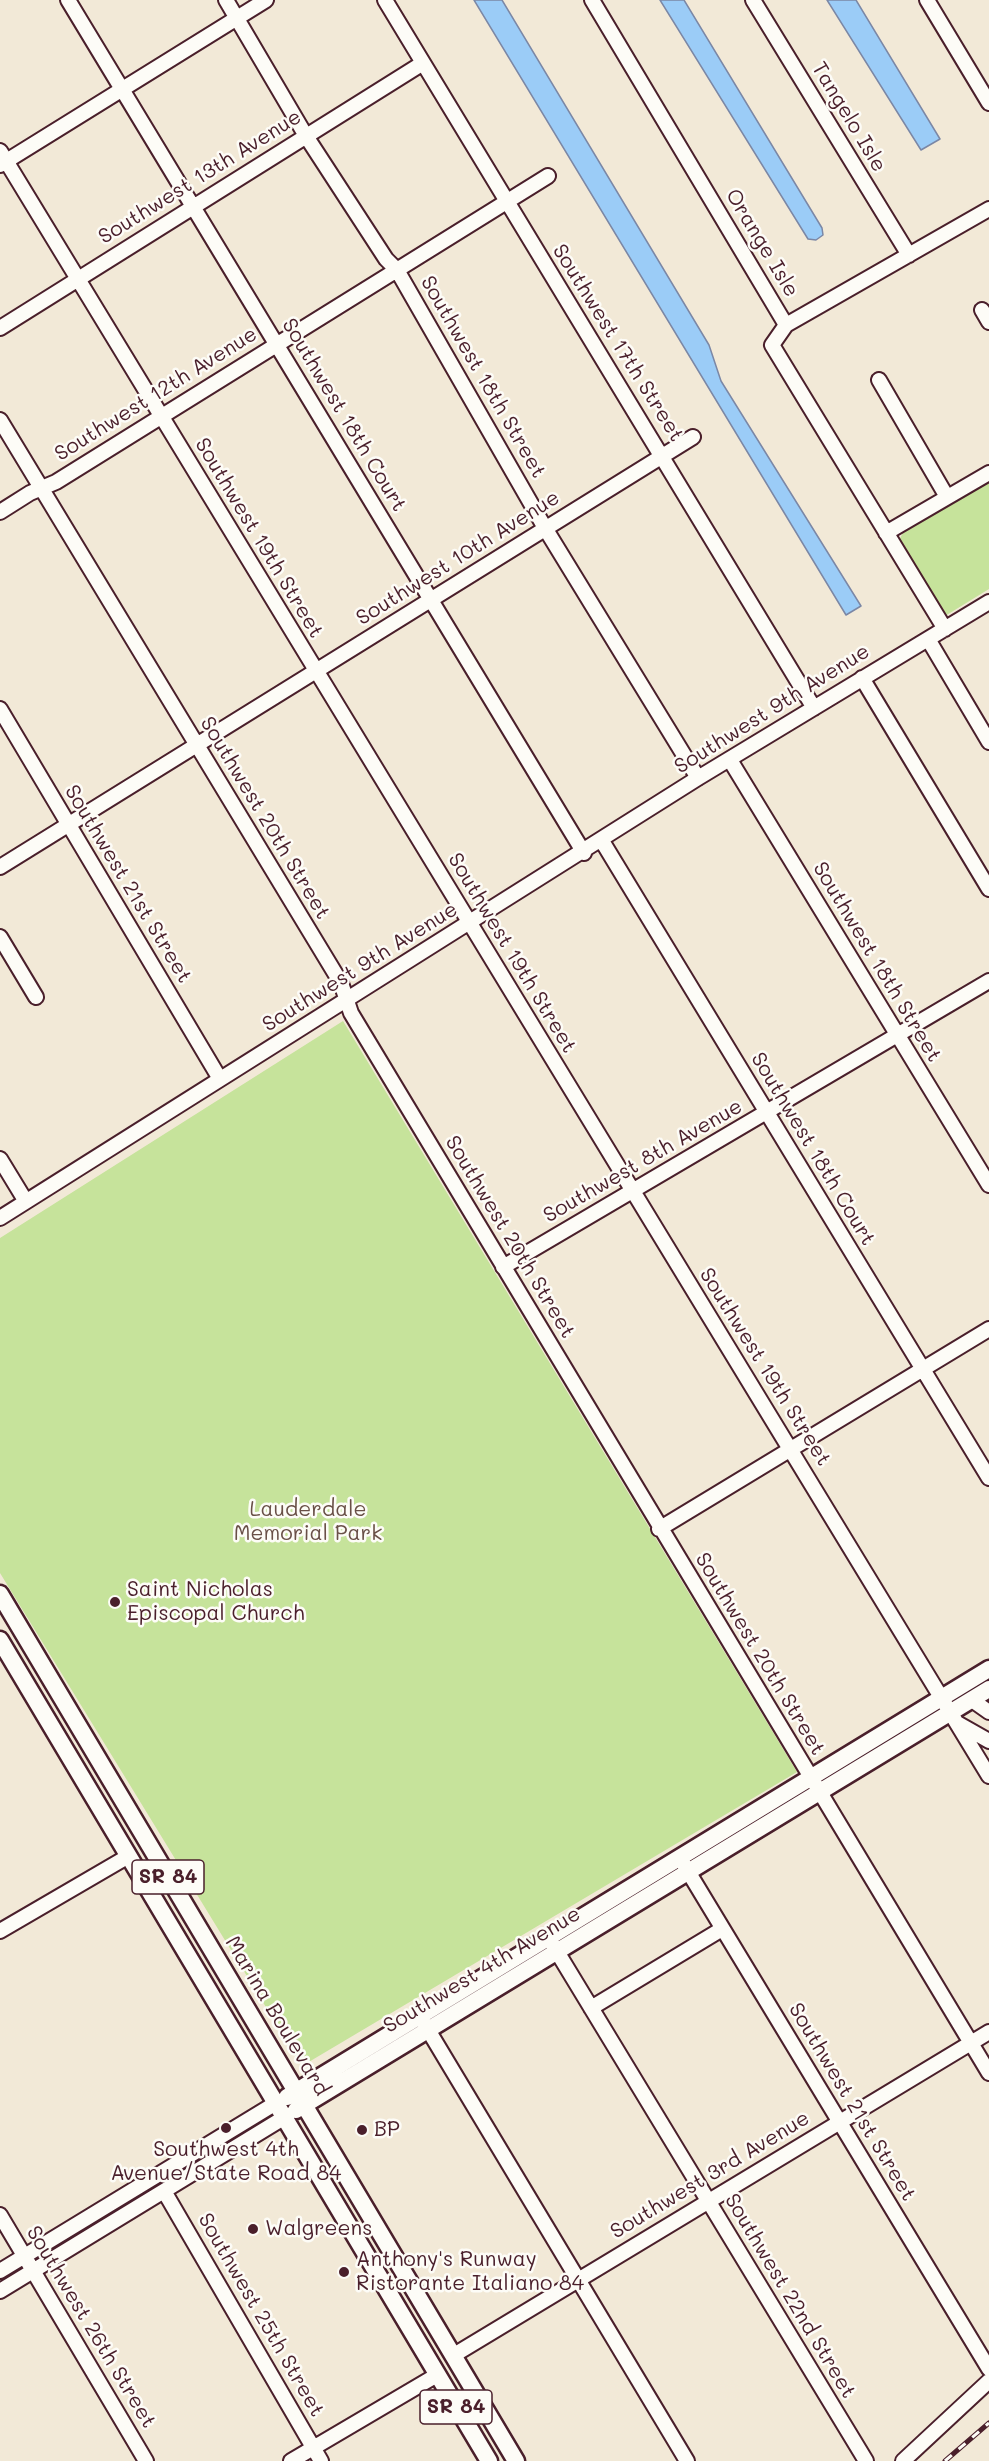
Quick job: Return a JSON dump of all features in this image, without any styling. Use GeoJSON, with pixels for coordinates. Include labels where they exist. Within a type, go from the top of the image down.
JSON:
{"type":"FeatureCollection","features":[{"type":"Feature","properties":{"kind":"main road","name":"Marina Boulevard"},"geometry":{"type":"LineString","coordinates":[[3,1601],[516,2461]]}},
{"type":"Feature","properties":{"kind":"main road","name":"SR 84"},"geometry":{"type":"LineString","coordinates":[[0,1640],[127,1857],[489,2461]]}},
{"type":"Feature","properties":{"kind":"main road","name":"Southwest 4th Avenue"},"geometry":{"type":"LineString","coordinates":[[424,2022],[557,1951],[688,1872],[942,1697],[989,1669]]}},
{"type":"Feature","properties":{"kind":"main road","name":"Southwest 4th Avenue"},"geometry":{"type":"LineString","coordinates":[[280,2110],[424,2022],[548,1936],[679,1856],[814,1784],[955,1718],[972,1700],[989,1689]]}},
{"type":"Feature","properties":{"kind":"main road"},"geometry":{"type":"LineString","coordinates":[[424,2353],[439,2357],[454,2355]]}},
{"type":"Feature","properties":{"kind":"main road"},"geometry":{"type":"LineString","coordinates":[[437,2375],[452,2374],[468,2378]]}},
{"type":"Feature","properties":{"kind":"street","name":"Southwest 18th Court"},"geometry":{"type":"LineString","coordinates":[[68,0],[584,852]]}},
{"type":"Feature","properties":{"kind":"street","name":"Southwest 18th Street"},"geometry":{"type":"LineString","coordinates":[[225,0],[306,136],[386,259],[397,270],[545,528],[698,778]]}},
{"type":"Feature","properties":{"kind":"street"},"geometry":{"type":"LineString","coordinates":[[2,159],[122,90],[266,0]]}},
{"type":"Feature","properties":{"kind":"street","name":"Southwest 17th Street"},"geometry":{"type":"LineString","coordinates":[[385,0],[814,708]]}},
{"type":"Feature","properties":{"kind":"street","name":"Orange Isle"},"geometry":{"type":"LineString","coordinates":[[592,0],[786,325],[772,345],[945,629]]}},
{"type":"Feature","properties":{"kind":"street","name":"Tangelo Isle"},"geometry":{"type":"LineString","coordinates":[[753,0],[909,255]]}},
{"type":"Feature","properties":{"kind":"street"},"geometry":{"type":"LineString","coordinates":[[927,0],[989,103]]}},
{"type":"Feature","properties":{"kind":"street","name":"Southwest 13th Avenue"},"geometry":{"type":"LineString","coordinates":[[0,328],[423,63]]}},
{"type":"Feature","properties":{"kind":"street","name":"Southwest 19th Street"},"geometry":{"type":"LineString","coordinates":[[2,159],[78,279],[989,1776]]}},
{"type":"Feature","properties":{"kind":"street","name":"Southwest 12th Avenue"},"geometry":{"type":"LineString","coordinates":[[0,512],[56,482],[548,176]]}},
{"type":"Feature","properties":{"kind":"street"},"geometry":{"type":"LineString","coordinates":[[786,325],[989,209]]}},
{"type":"Feature","properties":{"kind":"street"},"geometry":{"type":"LineString","coordinates":[[879,380],[947,497]]}},
{"type":"Feature","properties":{"kind":"street","name":"Southwest 20th Street"},"geometry":{"type":"LineString","coordinates":[[0,420],[341,983],[351,1013],[503,1268],[989,2073]]}},
{"type":"Feature","properties":{"kind":"street","name":"Southwest 10th Avenue"},"geometry":{"type":"LineString","coordinates":[[0,867],[316,672],[662,454],[693,437]]}},
{"type":"Feature","properties":{"kind":"street"},"geometry":{"type":"LineString","coordinates":[[886,533],[989,473]]}},
{"type":"Feature","properties":{"kind":"street","name":"Southwest 9th Avenue"},"geometry":{"type":"LineString","coordinates":[[0,1218],[25,1200],[602,841],[698,778],[989,602]]}},
{"type":"Feature","properties":{"kind":"street"},"geometry":{"type":"LineString","coordinates":[[928,639],[989,742]]}},
{"type":"Feature","properties":{"kind":"street"},"geometry":{"type":"LineString","coordinates":[[862,678],[989,889]]}},
{"type":"Feature","properties":{"kind":"street","name":"Southwest 21st Street"},"geometry":{"type":"LineString","coordinates":[[0,709],[220,1079]]}},
{"type":"Feature","properties":{"kind":"street","name":"Southwest 18th Street"},"geometry":{"type":"LineString","coordinates":[[730,760],[989,1185]]}},
{"type":"Feature","properties":{"kind":"street","name":"Southwest 18th Court"},"geometry":{"type":"LineString","coordinates":[[602,841],[989,1478]]}},
{"type":"Feature","properties":{"kind":"street"},"geometry":{"type":"LineString","coordinates":[[0,937],[36,997]]}},
{"type":"Feature","properties":{"kind":"street","name":"Southwest 8th Avenue"},"geometry":{"type":"LineString","coordinates":[[503,1268],[989,981]]}},
{"type":"Feature","properties":{"kind":"street"},"geometry":{"type":"LineString","coordinates":[[0,1158],[25,1200]]}},
{"type":"Feature","properties":{"kind":"street"},"geometry":{"type":"LineString","coordinates":[[660,1529],[989,1329]]}},
{"type":"Feature","properties":{"kind":"street"},"geometry":{"type":"LineString","coordinates":[[972,1700],[989,1712]]}},
{"type":"Feature","properties":{"kind":"street"},"geometry":{"type":"LineString","coordinates":[[955,1718],[989,1741]]}},
{"type":"Feature","properties":{"kind":"street","name":"Southwest 21st Street"},"geometry":{"type":"LineString","coordinates":[[679,1856],[989,2369]]}},
{"type":"Feature","properties":{"kind":"street"},"geometry":{"type":"LineString","coordinates":[[0,1931],[127,1857]]}},
{"type":"Feature","properties":{"kind":"street"},"geometry":{"type":"LineString","coordinates":[[591,2008],[722,1929]]}},
{"type":"Feature","properties":{"kind":"street","name":"Southwest 22nd Street"},"geometry":{"type":"LineString","coordinates":[[548,1936],[866,2461]]}},
{"type":"Feature","properties":{"kind":"street"},"geometry":{"type":"LineString","coordinates":[[424,2022],[687,2461]]}},
{"type":"Feature","properties":{"kind":"street","name":"Southwest 3rd Avenue"},"geometry":{"type":"LineString","coordinates":[[454,2355],[989,2032]]}},
{"type":"Feature","properties":{"kind":"street","name":"Southwest 4th Avenue"},"geometry":{"type":"LineString","coordinates":[[0,2291],[164,2191],[280,2110]]}},
{"type":"Feature","properties":{"kind":"street","name":"Southwest 4th Avenue"},"geometry":{"type":"LineString","coordinates":[[0,2271],[280,2110]]}},
{"type":"Feature","properties":{"kind":"street","name":"Southwest 25th Street"},"geometry":{"type":"LineString","coordinates":[[164,2191],[321,2461]]}},
{"type":"Feature","properties":{"kind":"street","name":"Southwest 26th Street"},"geometry":{"type":"LineString","coordinates":[[0,2215],[146,2461]]}},
{"type":"Feature","properties":{"kind":"street"},"geometry":{"type":"LineString","coordinates":[[291,2461],[437,2375]]}},
{"type":"Feature","properties":{"kind":"street"},"geometry":{"type":"LineString","coordinates":[[903,2461],[989,2381]]}},
{"type":"Feature","properties":{"kind":"green space"},"geometry":{"type":"Polygon","coordinates":[[[989,482],[989,589],[945,616],[899,540],[903,533],[989,482]]]}},
{"type":"Feature","properties":{"kind":"green space","name":"Lauderdale Memorial Park"},"geometry":{"type":"Polygon","coordinates":[[[343,1021],[797,1772],[302,2066],[0,1573],[0,1238],[343,1021]]]}},
{"type":"Feature","properties":{"kind":"water"},"geometry":{"type":"Polygon","coordinates":[[[474,0],[502,0],[709,345],[721,381],[861,606],[846,615],[474,0]]]}},
{"type":"Feature","properties":{"kind":"water"},"geometry":{"type":"Polygon","coordinates":[[[660,0],[684,0],[822,228],[823,235],[816,240],[808,239],[660,0]]]}},
{"type":"Feature","properties":{"kind":"water"},"geometry":{"type":"Polygon","coordinates":[[[827,0],[856,0],[940,139],[921,150],[827,0]]]}},
{"type":"Feature","properties":{"kind":"railway"},"geometry":{"type":"LineString","coordinates":[[945,2461],[989,2423]]}},
{"type":"Feature","properties":{"kind":"place","name":"Saint Nicholas Episcopal Church"},"geometry":{"type":"Point","coordinates":[115,1602]}},
{"type":"Feature","properties":{"kind":"place","name":"Southwest 4th Avenue/State Road 84"},"geometry":{"type":"Point","coordinates":[226,2128]}},
{"type":"Feature","properties":{"kind":"place","name":"BP"},"geometry":{"type":"Point","coordinates":[362,2130]}},
{"type":"Feature","properties":{"kind":"place","name":"Walgreens"},"geometry":{"type":"Point","coordinates":[253,2229]}},
{"type":"Feature","properties":{"kind":"place","name":"Anthony's Runway Ristorante Italiano 84"},"geometry":{"type":"Point","coordinates":[344,2272]}}]}
